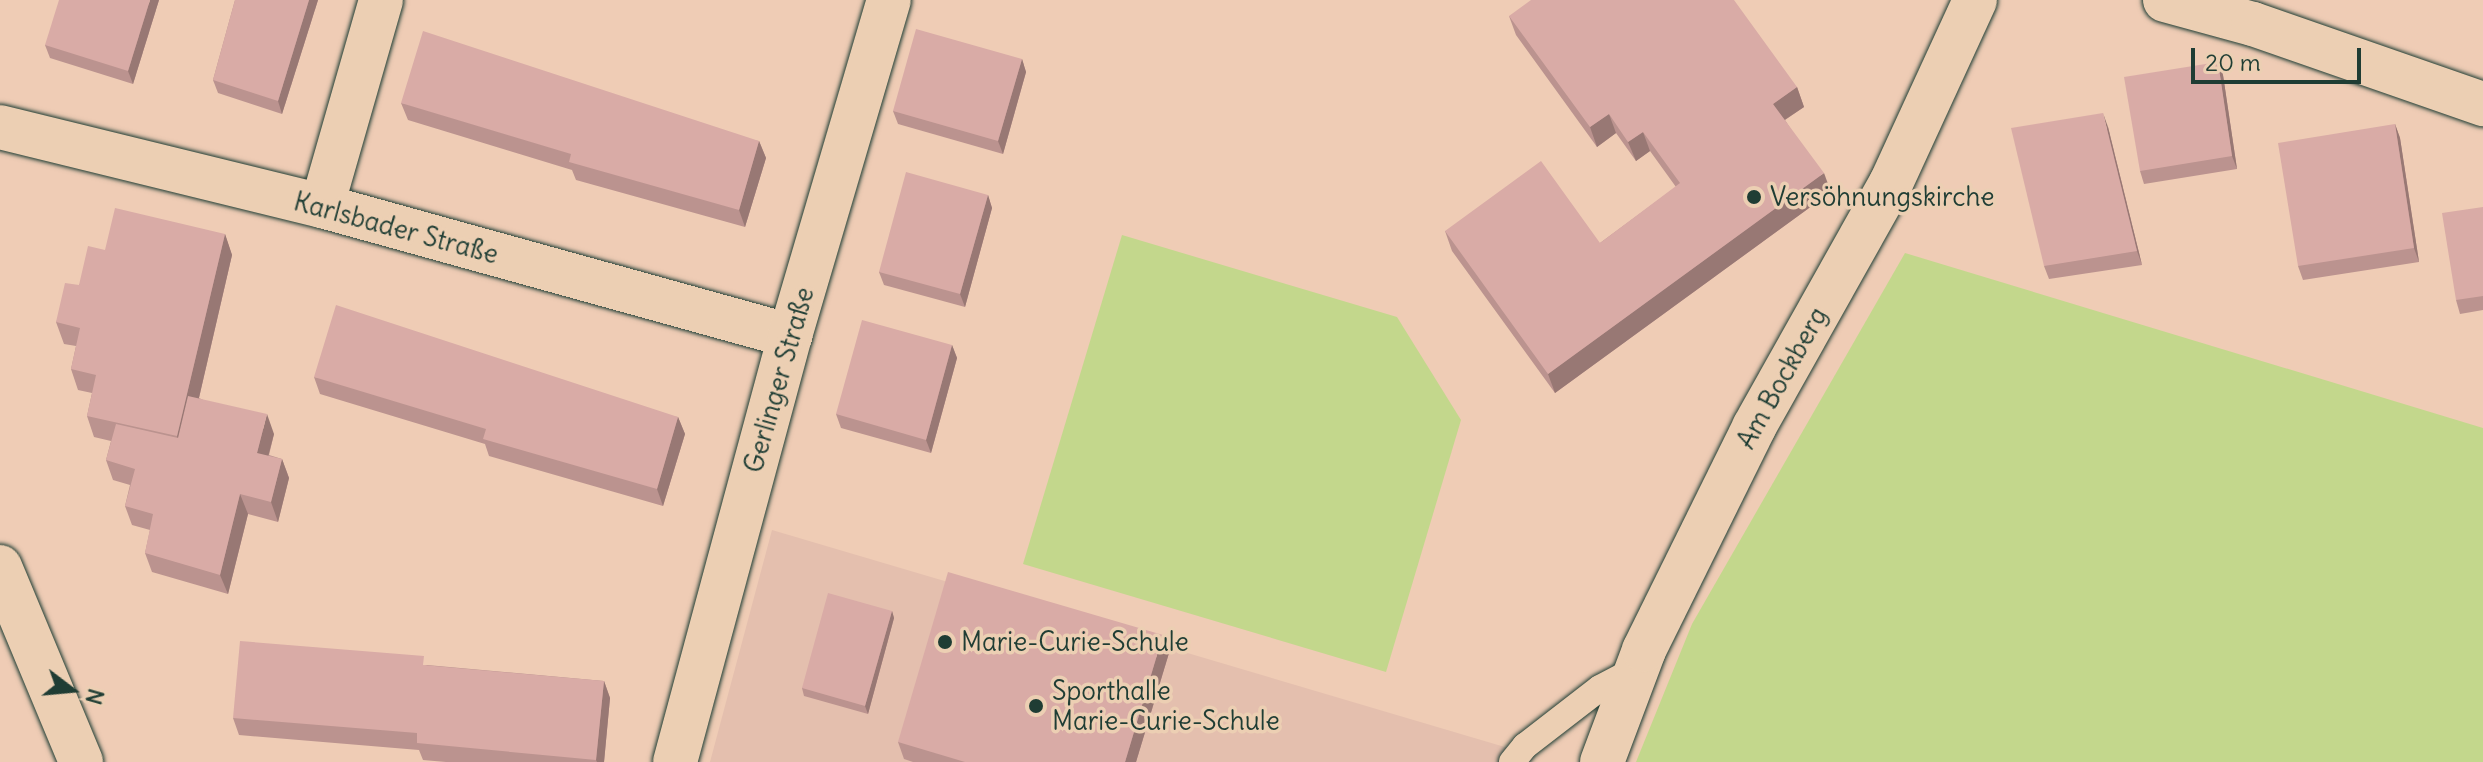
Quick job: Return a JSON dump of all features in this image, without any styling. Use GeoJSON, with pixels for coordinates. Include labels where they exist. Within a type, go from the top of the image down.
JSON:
{"type":"FeatureCollection","features":[{"type":"Feature","properties":{"kind":"street"},"geometry":{"type":"LineString","coordinates":[[322,206],[381,0]]}},
{"type":"Feature","properties":{"kind":"street","name":"Gerlinger Straße"},"geometry":{"type":"LineString","coordinates":[[675,762],[790,336],[889,0]]}},
{"type":"Feature","properties":{"kind":"street","name":"Am Bockberg"},"geometry":{"type":"LineString","coordinates":[[1602,762],[1636,669],[1754,427],[1891,183],[1975,0]]}},
{"type":"Feature","properties":{"kind":"street"},"geometry":{"type":"LineString","coordinates":[[2165,0],[2253,24],[2483,104]]}},
{"type":"Feature","properties":{"kind":"street","name":"Karlsbader Straße"},"geometry":{"type":"LineString","coordinates":[[0,127],[322,206],[790,336]]}},
{"type":"Feature","properties":{"kind":"street"},"geometry":{"type":"LineString","coordinates":[[0,567],[81,762]]}},
{"type":"Feature","properties":{"kind":"lane"},"geometry":{"type":"LineString","coordinates":[[1512,762],[1525,746],[1600,688],[1636,669]]}},
{"type":"Feature","properties":{"kind":"shaded area","name":"Marie-Curie-Schule"},"geometry":{"type":"Polygon","coordinates":[[[772,530],[1525,753],[1522,762],[710,762],[772,530]]]}},
{"type":"Feature","properties":{"kind":"green space"},"geometry":{"type":"Polygon","coordinates":[[[1122,235],[1397,317],[1461,420],[1386,672],[1023,564],[1122,235]]]}},
{"type":"Feature","properties":{"kind":"green space"},"geometry":{"type":"Polygon","coordinates":[[[1905,253],[2483,428],[2483,762],[1636,762],[1692,624],[1905,253]]]}},
{"type":"Feature","properties":{"kind":"building"},"geometry":{"type":"Polygon","coordinates":[[[59,0],[150,0],[128,71],[45,45],[59,0]]]}},
{"type":"Feature","properties":{"kind":"building"},"geometry":{"type":"Polygon","coordinates":[[[235,0],[309,0],[278,101],[213,80],[235,0]]]}},
{"type":"Feature","properties":{"kind":"building","name":"Versöhnungskirche"},"geometry":{"type":"Polygon","coordinates":[[[1531,0],[1734,0],[1797,87],[1773,104],[1824,173],[1548,374],[1445,231],[1541,161],[1600,243],[1680,183],[1643,132],[1628,142],[1609,114],[1590,127],[1509,16],[1531,0]]]}},
{"type":"Feature","properties":{"kind":"building"},"geometry":{"type":"Polygon","coordinates":[[[916,29],[1022,59],[998,141],[893,111],[916,29]]]}},
{"type":"Feature","properties":{"kind":"building"},"geometry":{"type":"Polygon","coordinates":[[[423,31],[759,141],[739,210],[569,162],[571,154],[401,103],[423,31]]]}},
{"type":"Feature","properties":{"kind":"building"},"geometry":{"type":"Polygon","coordinates":[[[2218,62],[2232,156],[2140,171],[2124,77],[2218,62]]]}},
{"type":"Feature","properties":{"kind":"building"},"geometry":{"type":"Polygon","coordinates":[[[2103,113],[2137,251],[2044,266],[2011,128],[2103,113]]]}},
{"type":"Feature","properties":{"kind":"building"},"geometry":{"type":"Polygon","coordinates":[[[2395,124],[2414,248],[2298,266],[2278,143],[2395,124]]]}},
{"type":"Feature","properties":{"kind":"building"},"geometry":{"type":"Polygon","coordinates":[[[906,172],[988,195],[960,294],[879,272],[906,172]]]}},
{"type":"Feature","properties":{"kind":"building"},"geometry":{"type":"Polygon","coordinates":[[[2483,207],[2483,296],[2456,300],[2442,213],[2483,207]]]}},
{"type":"Feature","properties":{"kind":"building"},"geometry":{"type":"Polygon","coordinates":[[[115,208],[225,234],[177,436],[87,416],[96,375],[71,369],[80,328],[56,322],[65,283],[79,285],[88,246],[105,250],[115,208]]]}},
{"type":"Feature","properties":{"kind":"building"},"geometry":{"type":"Polygon","coordinates":[[[336,305],[678,417],[657,489],[483,439],[486,429],[314,377],[336,305]]]}},
{"type":"Feature","properties":{"kind":"building"},"geometry":{"type":"Polygon","coordinates":[[[862,320],[952,345],[926,440],[836,414],[862,320]]]}},
{"type":"Feature","properties":{"kind":"building"},"geometry":{"type":"Polygon","coordinates":[[[188,396],[267,414],[257,453],[282,459],[271,502],[240,494],[220,575],[145,553],[153,514],[125,506],[135,469],[106,460],[116,424],[178,438],[188,396]]]}},
{"type":"Feature","properties":{"kind":"building","name":"Sporthalle Marie-Curie-Schule"},"geometry":{"type":"Polygon","coordinates":[[[948,572],[1163,635],[1125,762],[965,762],[898,742],[948,572]]]}},
{"type":"Feature","properties":{"kind":"building"},"geometry":{"type":"Polygon","coordinates":[[[828,593],[892,611],[865,706],[802,688],[828,593]]]}},
{"type":"Feature","properties":{"kind":"building"},"geometry":{"type":"Polygon","coordinates":[[[240,641],[424,656],[423,665],[604,681],[596,760],[417,743],[417,733],[233,718],[240,641]]]}},
{"type":"Feature","properties":{"kind":"place","name":"Versöhnungskirche"},"geometry":{"type":"Point","coordinates":[1754,197]}},
{"type":"Feature","properties":{"kind":"place","name":"Marie-Curie-Schule"},"geometry":{"type":"Point","coordinates":[945,642]}},
{"type":"Feature","properties":{"kind":"place","name":"Sporthalle Marie-Curie-Schule"},"geometry":{"type":"Point","coordinates":[1036,706]}}]}
